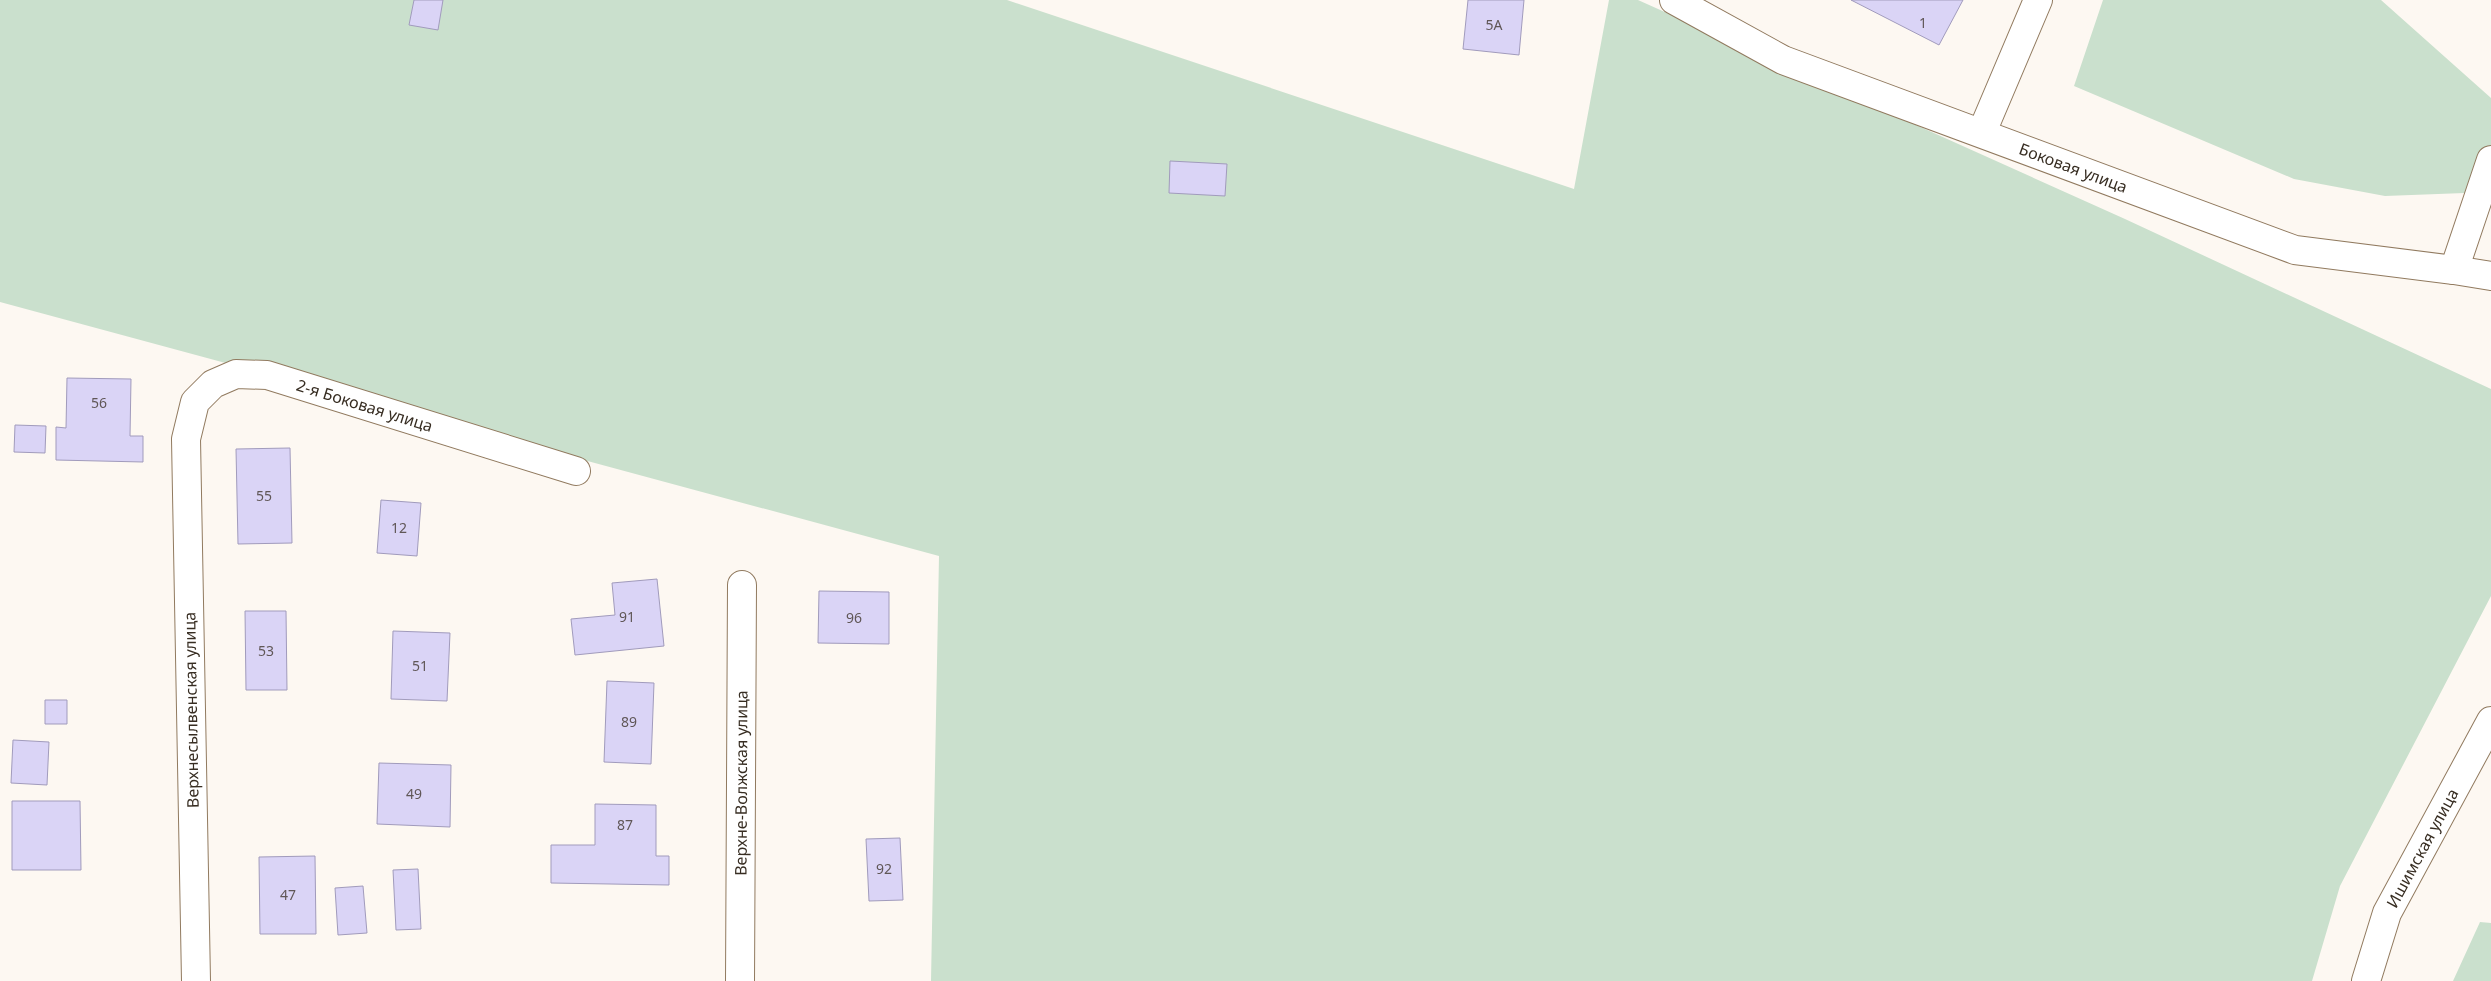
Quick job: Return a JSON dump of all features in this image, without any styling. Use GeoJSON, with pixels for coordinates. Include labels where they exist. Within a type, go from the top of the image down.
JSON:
{"type":"FeatureCollection","features":[{"type":"Feature","properties":{"kind":"street","name":"Боковая улица"},"geometry":{"type":"LineString","coordinates":[[1674,0],[1783,60],[1982,132],[2295,250],[2491,276]]}},
{"type":"Feature","properties":{"kind":"street"},"geometry":{"type":"LineString","coordinates":[[1982,132],[2038,0]]}},
{"type":"Feature","properties":{"kind":"street"},"geometry":{"type":"LineString","coordinates":[[2454,270],[2491,160]]}},
{"type":"Feature","properties":{"kind":"street","name":"2-я Боковая улица"},"geometry":{"type":"LineString","coordinates":[[186,439],[195,402],[212,384],[236,374],[267,375],[576,471]]}},
{"type":"Feature","properties":{"kind":"street","name":"Верхнесылвенская улица"},"geometry":{"type":"LineString","coordinates":[[186,439],[196,981]]}},
{"type":"Feature","properties":{"kind":"street","name":"Верхне-Волжская улица"},"geometry":{"type":"LineString","coordinates":[[740,981],[742,585]]}},
{"type":"Feature","properties":{"kind":"street","name":"Ишимская улица"},"geometry":{"type":"LineString","coordinates":[[2366,981],[2387,913],[2491,721]]}},
{"type":"Feature","properties":{"kind":"green space"},"geometry":{"type":"Polygon","coordinates":[[[0,0],[1007,0],[1574,189],[1609,0],[1638,0],[2125,219],[2491,389],[2491,596],[2340,886],[2312,981],[931,981],[939,556],[0,302],[0,0]]]}},
{"type":"Feature","properties":{"kind":"green space"},"geometry":{"type":"Polygon","coordinates":[[[2103,0],[2381,0],[2491,98],[2491,192],[2385,196],[2294,179],[2074,86],[2103,0]]]}},
{"type":"Feature","properties":{"kind":"green space"},"geometry":{"type":"Polygon","coordinates":[[[2480,922],[2491,923],[2491,981],[2453,981],[2480,922]]]}},
{"type":"Feature","properties":{"kind":"building"},"geometry":{"type":"Polygon","coordinates":[[[414,0],[443,0],[438,30],[409,25],[414,0]]]}},
{"type":"Feature","properties":{"kind":"building"},"geometry":{"type":"Polygon","coordinates":[[[1468,0],[1524,0],[1519,55],[1463,49],[1468,0]]]}},
{"type":"Feature","properties":{"kind":"building"},"geometry":{"type":"Polygon","coordinates":[[[1851,0],[1963,0],[1939,45],[1851,0]]]}},
{"type":"Feature","properties":{"kind":"building"},"geometry":{"type":"Polygon","coordinates":[[[1170,161],[1227,164],[1225,196],[1169,193],[1170,161]]]}},
{"type":"Feature","properties":{"kind":"building"},"geometry":{"type":"Polygon","coordinates":[[[67,378],[131,379],[130,436],[143,436],[143,462],[56,460],[56,427],[66,428],[67,378]]]}},
{"type":"Feature","properties":{"kind":"building"},"geometry":{"type":"Polygon","coordinates":[[[15,425],[46,426],[45,453],[14,452],[15,425]]]}},
{"type":"Feature","properties":{"kind":"building"},"geometry":{"type":"Polygon","coordinates":[[[290,448],[292,543],[238,544],[236,449],[290,448]]]}},
{"type":"Feature","properties":{"kind":"building"},"geometry":{"type":"Polygon","coordinates":[[[381,500],[421,503],[417,556],[377,553],[381,500]]]}},
{"type":"Feature","properties":{"kind":"building"},"geometry":{"type":"Polygon","coordinates":[[[657,579],[664,646],[575,655],[571,619],[615,615],[612,583],[657,579]]]}},
{"type":"Feature","properties":{"kind":"building"},"geometry":{"type":"Polygon","coordinates":[[[819,591],[889,592],[889,644],[818,643],[819,591]]]}},
{"type":"Feature","properties":{"kind":"building"},"geometry":{"type":"Polygon","coordinates":[[[245,611],[286,611],[287,690],[246,690],[245,611]]]}},
{"type":"Feature","properties":{"kind":"building"},"geometry":{"type":"Polygon","coordinates":[[[393,631],[450,633],[447,701],[391,699],[393,631]]]}},
{"type":"Feature","properties":{"kind":"building"},"geometry":{"type":"Polygon","coordinates":[[[607,681],[654,683],[651,764],[604,762],[607,681]]]}},
{"type":"Feature","properties":{"kind":"building"},"geometry":{"type":"Polygon","coordinates":[[[45,700],[67,700],[67,724],[45,724],[45,700]]]}},
{"type":"Feature","properties":{"kind":"building"},"geometry":{"type":"Polygon","coordinates":[[[13,740],[49,742],[47,785],[11,783],[13,740]]]}},
{"type":"Feature","properties":{"kind":"building"},"geometry":{"type":"Polygon","coordinates":[[[379,763],[451,765],[450,827],[377,824],[379,763]]]}},
{"type":"Feature","properties":{"kind":"building"},"geometry":{"type":"Polygon","coordinates":[[[12,801],[80,801],[81,870],[12,870],[12,801]]]}},
{"type":"Feature","properties":{"kind":"building"},"geometry":{"type":"Polygon","coordinates":[[[595,804],[656,805],[656,856],[669,856],[669,885],[551,883],[551,845],[595,845],[595,804]]]}},
{"type":"Feature","properties":{"kind":"building"},"geometry":{"type":"Polygon","coordinates":[[[900,838],[903,900],[869,901],[866,839],[900,838]]]}},
{"type":"Feature","properties":{"kind":"building"},"geometry":{"type":"Polygon","coordinates":[[[315,856],[316,934],[260,934],[259,857],[315,856]]]}},
{"type":"Feature","properties":{"kind":"building"},"geometry":{"type":"Polygon","coordinates":[[[418,869],[421,929],[396,930],[393,870],[418,869]]]}},
{"type":"Feature","properties":{"kind":"building"},"geometry":{"type":"Polygon","coordinates":[[[363,886],[367,933],[338,935],[335,888],[363,886]]]}}]}
